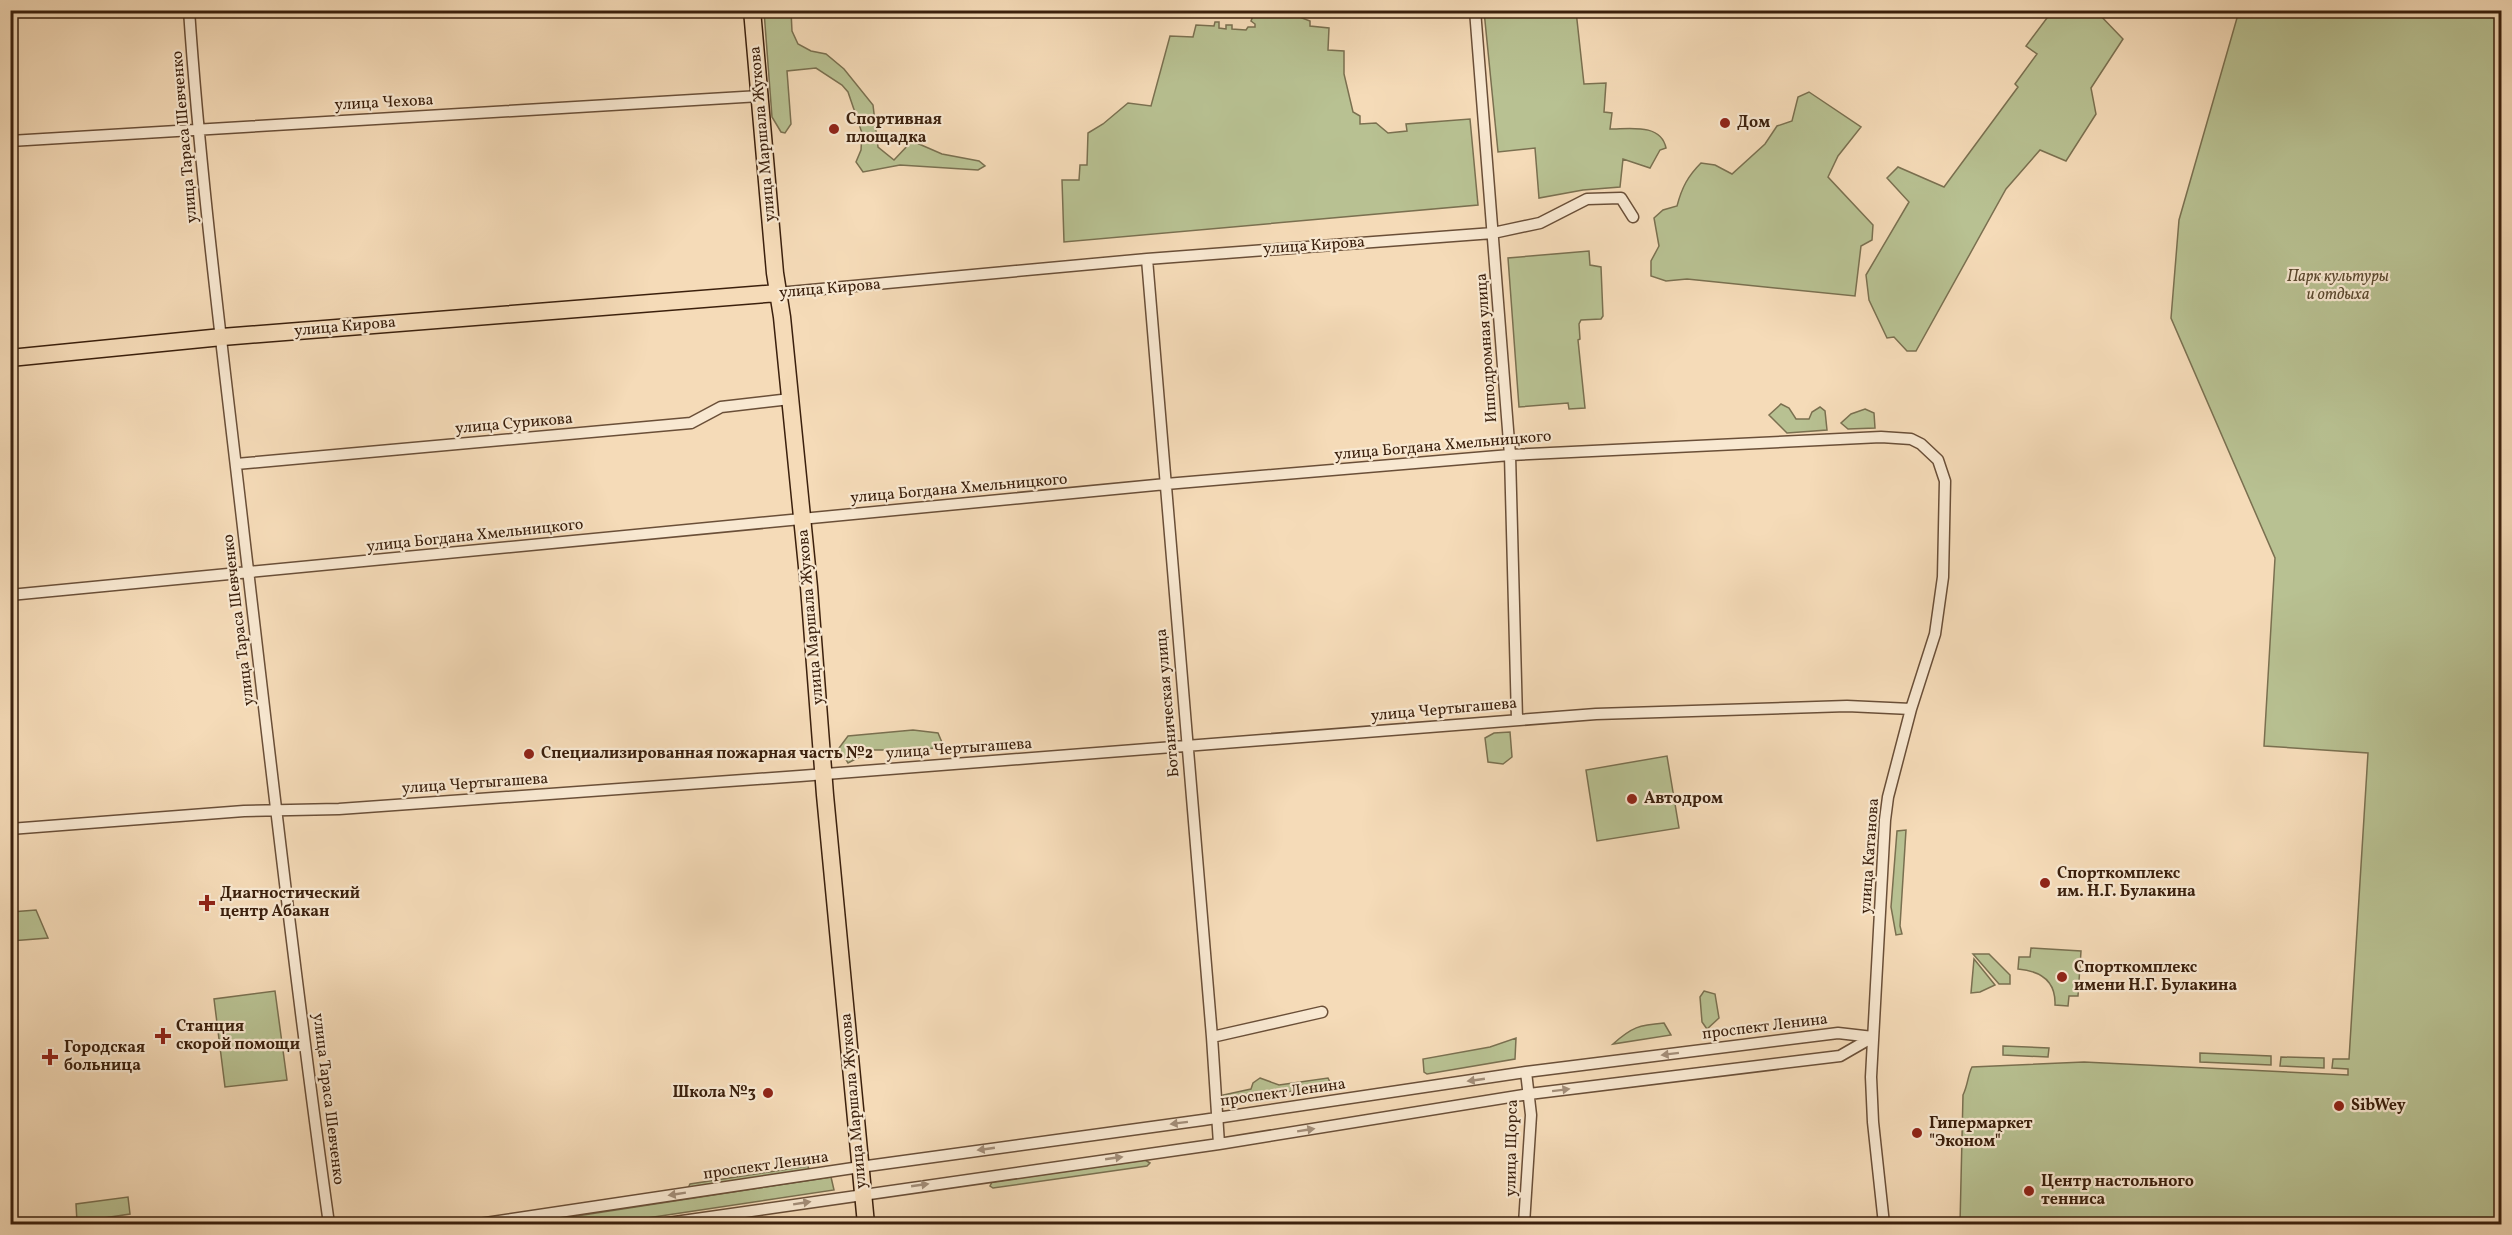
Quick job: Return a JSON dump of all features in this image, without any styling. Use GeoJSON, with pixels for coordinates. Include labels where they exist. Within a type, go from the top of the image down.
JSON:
{"type":"FeatureCollection","features":[{"type":"Feature","properties":{"kind":"main road","name":"улица Маршала Жукова"},"geometry":{"type":"LineString","coordinates":[[752,10],[778,293],[802,518],[866,1224]]}},
{"type":"Feature","properties":{"kind":"main road","name":"улица Кирова"},"geometry":{"type":"LineString","coordinates":[[10,358],[222,337],[778,293]]}},
{"type":"Feature","properties":{"kind":"street","name":"улица Тараса Шевченко"},"geometry":{"type":"LineString","coordinates":[[189,10],[197,129],[248,573],[329,1224]]}},
{"type":"Feature","properties":{"kind":"street","name":"Ипподромная улица"},"geometry":{"type":"LineString","coordinates":[[1475,10],[1510,455],[1517,719]]}},
{"type":"Feature","properties":{"kind":"street","name":"улица Чехова"},"geometry":{"type":"LineString","coordinates":[[10,141],[760,96]]}},
{"type":"Feature","properties":{"kind":"street","name":"улица Кирова"},"geometry":{"type":"LineString","coordinates":[[778,293],[1148,259],[1493,233],[1540,222],[1587,199],[1621,198],[1633,217]]}},
{"type":"Feature","properties":{"kind":"street","name":"Ботаническая улица"},"geometry":{"type":"LineString","coordinates":[[1148,259],[1219,1144]]}},
{"type":"Feature","properties":{"kind":"street","name":"улица Сурикова"},"geometry":{"type":"LineString","coordinates":[[236,464],[691,423],[721,407],[790,399]]}},
{"type":"Feature","properties":{"kind":"street","name":"улица Богдана Хмельницкого"},"geometry":{"type":"LineString","coordinates":[[10,595],[1166,484],[1510,455],[1881,437],[1911,439]]}},
{"type":"Feature","properties":{"kind":"street","name":"улица Катанова"},"geometry":{"type":"LineString","coordinates":[[1884,1224],[1873,1122],[1871,1077],[1885,820],[1888,797],[1911,709],[1935,634],[1942,577],[1945,481],[1938,460],[1921,444],[1911,439]]}},
{"type":"Feature","properties":{"kind":"street","name":"улица Чертыгашева"},"geometry":{"type":"LineString","coordinates":[[10,829],[277,810],[339,809],[824,774],[1517,719],[1766,707],[1847,706],[1911,709]]}},
{"type":"Feature","properties":{"kind":"street"},"geometry":{"type":"LineString","coordinates":[[1212,1037],[1322,1012]]}},
{"type":"Feature","properties":{"kind":"street","name":"проспект Ленина"},"geometry":{"type":"LineString","coordinates":[[479,1224],[1526,1072],[1838,1033],[1873,1037]]}},
{"type":"Feature","properties":{"kind":"street"},"geometry":{"type":"LineString","coordinates":[[661,1224],[1219,1144],[1529,1094],[1840,1056],[1873,1037]]}},
{"type":"Feature","properties":{"kind":"street","name":"улица Щорса"},"geometry":{"type":"LineString","coordinates":[[1524,1224],[1531,1115],[1526,1072]]}},
{"type":"Feature","properties":{"kind":"green space"},"geometry":{"type":"Polygon","coordinates":[[[2053,10],[2096,11],[2123,39],[2091,88],[2096,114],[2066,161],[2040,150],[2006,189],[1916,351],[1907,351],[1894,337],[1887,338],[1869,300],[1866,275],[1909,202],[1887,178],[1898,167],[1944,187],[2018,87],[2015,84],[2037,54],[2026,46],[2053,10]]]}},
{"type":"Feature","properties":{"kind":"green space"},"geometry":{"type":"Polygon","coordinates":[[[764,11],[791,11],[792,31],[798,44],[811,51],[826,54],[844,69],[873,105],[878,147],[894,160],[912,141],[942,154],[979,161],[985,166],[978,170],[900,165],[863,172],[856,162],[861,150],[862,133],[848,92],[842,85],[816,68],[787,71],[791,124],[785,133],[781,132],[772,117],[764,11]]]}},
{"type":"Feature","properties":{"kind":"green space"},"geometry":{"type":"Polygon","coordinates":[[[1255,11],[1289,13],[1310,21],[1310,26],[1329,28],[1328,50],[1344,51],[1344,74],[1353,112],[1360,116],[1360,124],[1376,123],[1388,133],[1407,131],[1406,124],[1470,119],[1478,205],[1064,242],[1062,180],[1079,180],[1080,165],[1087,165],[1088,133],[1128,103],[1151,106],[1170,36],[1193,37],[1196,25],[1214,26],[1215,22],[1219,22],[1219,28],[1226,29],[1226,25],[1232,25],[1232,29],[1246,30],[1248,27],[1255,27],[1251,21],[1255,11]]]}},
{"type":"Feature","properties":{"kind":"green space"},"geometry":{"type":"Polygon","coordinates":[[[1484,11],[1576,11],[1584,84],[1606,83],[1604,112],[1612,113],[1610,129],[1643,129],[1658,134],[1663,140],[1666,148],[1660,150],[1650,168],[1623,159],[1620,187],[1583,190],[1539,198],[1535,148],[1498,152],[1484,11]]]}},
{"type":"Feature","properties":{"kind":"green space","name":"Парк культуры и отдыха"},"geometry":{"type":"Polygon","coordinates":[[[2239,11],[2501,11],[2501,1224],[1960,1224],[1963,1095],[1972,1067],[2084,1062],[2348,1075],[2348,1069],[2332,1068],[2333,1059],[2349,1059],[2368,753],[2264,746],[2275,558],[2171,318],[2179,220],[2239,11]]]}},
{"type":"Feature","properties":{"kind":"green space"},"geometry":{"type":"Polygon","coordinates":[[[1809,92],[1861,127],[1838,156],[1828,177],[1873,225],[1872,240],[1861,246],[1855,296],[1687,279],[1666,281],[1651,276],[1651,261],[1659,246],[1654,218],[1663,210],[1677,206],[1686,182],[1696,168],[1701,163],[1715,165],[1732,174],[1765,144],[1777,126],[1792,121],[1798,97],[1809,92]]]}},
{"type":"Feature","properties":{"kind":"green space"},"geometry":{"type":"Polygon","coordinates":[[[1589,251],[1590,265],[1601,267],[1603,316],[1601,319],[1581,320],[1579,324],[1580,339],[1578,340],[1585,408],[1569,409],[1568,403],[1519,407],[1508,258],[1589,251]]]}},
{"type":"Feature","properties":{"kind":"green space"},"geometry":{"type":"Polygon","coordinates":[[[1781,404],[1789,408],[1796,419],[1809,419],[1812,412],[1820,407],[1825,411],[1827,430],[1787,433],[1769,415],[1781,404]]]}},
{"type":"Feature","properties":{"kind":"green space"},"geometry":{"type":"Polygon","coordinates":[[[1865,409],[1874,413],[1875,428],[1848,429],[1841,423],[1851,414],[1865,409]]]}},
{"type":"Feature","properties":{"kind":"green space"},"geometry":{"type":"Polygon","coordinates":[[[913,730],[938,733],[944,747],[916,750],[873,750],[848,763],[839,748],[848,736],[913,730]]]}},
{"type":"Feature","properties":{"kind":"green space"},"geometry":{"type":"Polygon","coordinates":[[[1510,732],[1512,757],[1503,764],[1488,762],[1485,738],[1494,733],[1510,732]]]}},
{"type":"Feature","properties":{"kind":"green space","name":"Автодром"},"geometry":{"type":"Polygon","coordinates":[[[1667,756],[1679,828],[1597,841],[1586,770],[1667,756]]]}},
{"type":"Feature","properties":{"kind":"green space"},"geometry":{"type":"Polygon","coordinates":[[[1906,830],[1900,926],[1902,934],[1896,935],[1891,907],[1897,831],[1906,830]]]}},
{"type":"Feature","properties":{"kind":"green space"},"geometry":{"type":"Polygon","coordinates":[[[36,910],[48,938],[11,941],[11,912],[36,910]]]}},
{"type":"Feature","properties":{"kind":"green space","name":"Спорткомплекс имени Н.Г. Булакина"},"geometry":{"type":"Polygon","coordinates":[[[2031,948],[2081,951],[2078,996],[2069,996],[2068,1006],[2055,1005],[2053,990],[2046,979],[2034,972],[2018,969],[2019,957],[2030,957],[2031,948]]]}},
{"type":"Feature","properties":{"kind":"green space"},"geometry":{"type":"Polygon","coordinates":[[[1973,954],[1989,954],[2010,975],[2010,984],[1999,984],[1973,954]]]}},
{"type":"Feature","properties":{"kind":"green space"},"geometry":{"type":"Polygon","coordinates":[[[1974,959],[1995,985],[1980,992],[1971,993],[1974,959]]]}},
{"type":"Feature","properties":{"kind":"green space"},"geometry":{"type":"Polygon","coordinates":[[[275,991],[287,1080],[225,1087],[214,999],[275,991]]]}},
{"type":"Feature","properties":{"kind":"green space"},"geometry":{"type":"Polygon","coordinates":[[[1704,991],[1715,994],[1719,1018],[1707,1029],[1702,1022],[1700,997],[1704,991]]]}},
{"type":"Feature","properties":{"kind":"green space"},"geometry":{"type":"Polygon","coordinates":[[[1664,1023],[1671,1035],[1613,1044],[1636,1028],[1664,1023]]]}},
{"type":"Feature","properties":{"kind":"green space"},"geometry":{"type":"Polygon","coordinates":[[[1516,1038],[1515,1059],[1427,1074],[1424,1072],[1423,1059],[1490,1047],[1516,1038]]]}},
{"type":"Feature","properties":{"kind":"green space"},"geometry":{"type":"Polygon","coordinates":[[[2003,1046],[2049,1048],[2048,1057],[2003,1055],[2003,1046]]]}},
{"type":"Feature","properties":{"kind":"green space"},"geometry":{"type":"Polygon","coordinates":[[[2200,1053],[2271,1056],[2271,1065],[2200,1062],[2200,1053]]]}},
{"type":"Feature","properties":{"kind":"green space"},"geometry":{"type":"Polygon","coordinates":[[[2281,1057],[2324,1058],[2324,1068],[2280,1066],[2281,1057]]]}},
{"type":"Feature","properties":{"kind":"green space"},"geometry":{"type":"Polygon","coordinates":[[[1260,1078],[1279,1085],[1328,1078],[1331,1084],[1225,1103],[1223,1095],[1251,1089],[1253,1083],[1260,1078]]]}},
{"type":"Feature","properties":{"kind":"green space"},"geometry":{"type":"Polygon","coordinates":[[[1145,1160],[1150,1163],[1147,1166],[993,1188],[990,1186],[992,1182],[1145,1160]]]}},
{"type":"Feature","properties":{"kind":"green space"},"geometry":{"type":"Polygon","coordinates":[[[808,1166],[809,1170],[691,1188],[689,1186],[690,1184],[808,1166]]]}},
{"type":"Feature","properties":{"kind":"green space"},"geometry":{"type":"Polygon","coordinates":[[[831,1177],[834,1190],[607,1224],[525,1224],[831,1177]]]}},
{"type":"Feature","properties":{"kind":"green space"},"geometry":{"type":"Polygon","coordinates":[[[128,1197],[130,1214],[77,1222],[76,1204],[128,1197]]]}},
{"type":"Feature","properties":{"kind":"place","name":"Дом"},"geometry":{"type":"Point","coordinates":[1725,123]}},
{"type":"Feature","properties":{"kind":"place","name":"Спортивная площадка"},"geometry":{"type":"Point","coordinates":[834,129]}},
{"type":"Feature","properties":{"kind":"place","name":"Специализированная пожарная часть №2"},"geometry":{"type":"Point","coordinates":[529,754]}},
{"type":"Feature","properties":{"kind":"place","name":"Автодром"},"geometry":{"type":"Point","coordinates":[1632,799]}},
{"type":"Feature","properties":{"kind":"place","name":"Спорткомплекс им. Н.Г. Булакина"},"geometry":{"type":"Point","coordinates":[2045,883]}},
{"type":"Feature","properties":{"kind":"place","name":"Диагностический центр Абакан"},"geometry":{"type":"Point","coordinates":[207,903]}},
{"type":"Feature","properties":{"kind":"place","name":"Спорткомплекс имени Н.Г. Булакина"},"geometry":{"type":"Point","coordinates":[2062,977]}},
{"type":"Feature","properties":{"kind":"place","name":"Станция скорой помощи"},"geometry":{"type":"Point","coordinates":[163,1036]}},
{"type":"Feature","properties":{"kind":"place","name":"Городская больница"},"geometry":{"type":"Point","coordinates":[50,1057]}},
{"type":"Feature","properties":{"kind":"place","name":"Школа №3"},"geometry":{"type":"Point","coordinates":[768,1093]}},
{"type":"Feature","properties":{"kind":"place","name":"SibWey"},"geometry":{"type":"Point","coordinates":[2339,1106]}},
{"type":"Feature","properties":{"kind":"place","name":"Гипермаркет \"Эконом\""},"geometry":{"type":"Point","coordinates":[1917,1133]}},
{"type":"Feature","properties":{"kind":"place","name":"Центр настольного тенниса"},"geometry":{"type":"Point","coordinates":[2029,1191]}}]}
